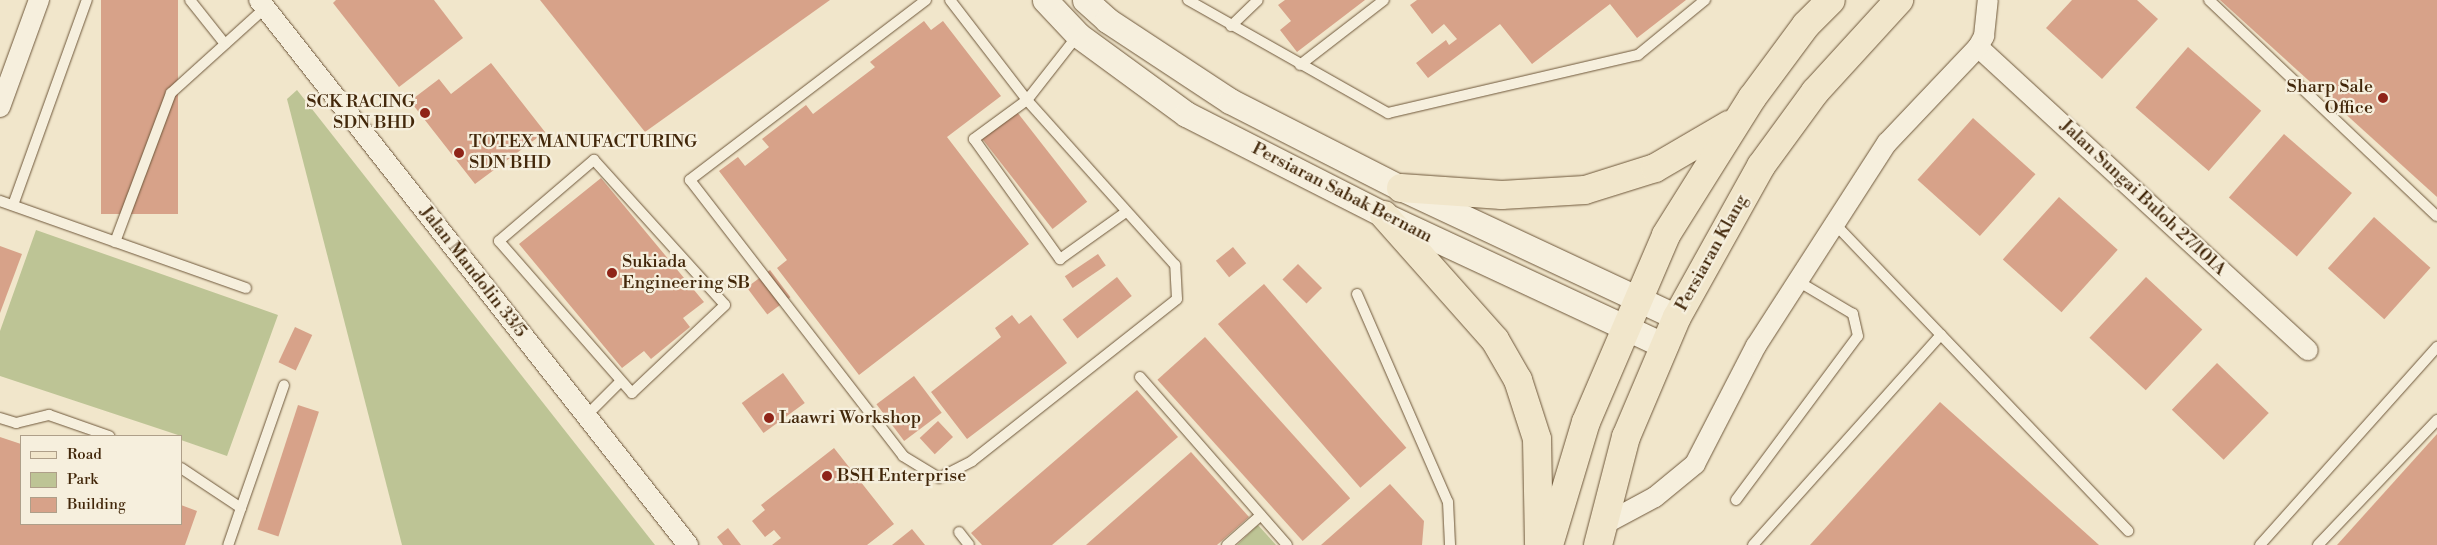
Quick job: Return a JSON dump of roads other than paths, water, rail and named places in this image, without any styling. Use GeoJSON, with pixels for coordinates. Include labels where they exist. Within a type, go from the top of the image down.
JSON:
{"type":"FeatureCollection","features":[{"type":"Feature","properties":{"kind":"main road"},"geometry":{"type":"LineString","coordinates":[[1549,545],[1586,422],[1623,328],[1666,235],[1742,114],[1806,25],[1830,0]]}},
{"type":"Feature","properties":{"kind":"main road","name":"Persiaran Klang"},"geometry":{"type":"LineString","coordinates":[[1599,536],[1626,437],[1677,317],[1761,166],[1815,92],[1899,0]]}},
{"type":"Feature","properties":{"kind":"main road"},"geometry":{"type":"LineString","coordinates":[[1402,188],[1502,195],[1585,190],[1655,168],[1706,141],[1742,114]]}},
{"type":"Feature","properties":{"kind":"main road"},"geometry":{"type":"LineString","coordinates":[[1384,215],[1490,334],[1518,380],[1537,439],[1539,545]]}},
{"type":"Feature","properties":{"kind":"street"},"geometry":{"type":"LineString","coordinates":[[0,107],[39,0]]}},
{"type":"Feature","properties":{"kind":"street","name":"Persiaran Sabak Bernam"},"geometry":{"type":"LineString","coordinates":[[1045,0],[1078,35],[1186,114],[1384,215],[1665,346]]}},
{"type":"Feature","properties":{"kind":"street","name":"Persiaran Sabak Bernam"},"geometry":{"type":"LineString","coordinates":[[1084,0],[1107,20],[1230,101],[1402,188],[1677,317]]}},
{"type":"Feature","properties":{"kind":"street"},"geometry":{"type":"LineString","coordinates":[[1599,536],[1655,497],[1695,464],[1756,346],[1796,280],[1887,142],[1978,47],[1984,36],[1988,0]]}},
{"type":"Feature","properties":{"kind":"street","name":"Jalan Mandolin 33/5"},"geometry":{"type":"LineString","coordinates":[[262,4],[688,545]]}},
{"type":"Feature","properties":{"kind":"street","name":"Jalan Sungai Buloh 27/101A"},"geometry":{"type":"LineString","coordinates":[[1978,47],[2308,350]]}},
{"type":"Feature","properties":{"kind":"lane"},"geometry":{"type":"LineString","coordinates":[[12,205],[87,0]]}},
{"type":"Feature","properties":{"kind":"lane"},"geometry":{"type":"LineString","coordinates":[[190,0],[225,44]]}},
{"type":"Feature","properties":{"kind":"lane"},"geometry":{"type":"LineString","coordinates":[[926,0],[690,180],[903,456],[940,478],[972,461],[1177,300],[1175,265],[1027,100],[950,0]]}},
{"type":"Feature","properties":{"kind":"lane"},"geometry":{"type":"LineString","coordinates":[[1188,0],[1388,113],[1638,55],[1705,0]]}},
{"type":"Feature","properties":{"kind":"lane"},"geometry":{"type":"LineString","coordinates":[[1231,26],[1258,0]]}},
{"type":"Feature","properties":{"kind":"lane"},"geometry":{"type":"LineString","coordinates":[[1300,65],[1384,0]]}},
{"type":"Feature","properties":{"kind":"lane"},"geometry":{"type":"LineString","coordinates":[[2209,0],[2437,216]]}},
{"type":"Feature","properties":{"kind":"lane"},"geometry":{"type":"LineString","coordinates":[[115,242],[171,93],[225,44],[262,4]]}},
{"type":"Feature","properties":{"kind":"lane"},"geometry":{"type":"LineString","coordinates":[[1078,35],[1027,100],[974,139],[1060,258],[1126,212]]}},
{"type":"Feature","properties":{"kind":"lane"},"geometry":{"type":"LineString","coordinates":[[594,160],[725,305],[632,393],[620,382],[499,241],[594,160]]}},
{"type":"Feature","properties":{"kind":"lane"},"geometry":{"type":"LineString","coordinates":[[0,201],[246,288]]}},
{"type":"Feature","properties":{"kind":"lane"},"geometry":{"type":"LineString","coordinates":[[1834,222],[2128,531]]}},
{"type":"Feature","properties":{"kind":"lane"},"geometry":{"type":"LineString","coordinates":[[1736,500],[1858,336],[1853,314],[1796,280]]}},
{"type":"Feature","properties":{"kind":"lane"},"geometry":{"type":"LineString","coordinates":[[1357,294],[1448,502],[1450,545]]}},
{"type":"Feature","properties":{"kind":"lane"},"geometry":{"type":"LineString","coordinates":[[1754,545],[1941,335]]}},
{"type":"Feature","properties":{"kind":"lane"},"geometry":{"type":"LineString","coordinates":[[2260,545],[2437,347]]}},
{"type":"Feature","properties":{"kind":"lane"},"geometry":{"type":"LineString","coordinates":[[1140,377],[1287,545]]}},
{"type":"Feature","properties":{"kind":"lane"},"geometry":{"type":"LineString","coordinates":[[586,416],[620,382]]}},
{"type":"Feature","properties":{"kind":"lane"},"geometry":{"type":"LineString","coordinates":[[228,545],[284,385]]}},
{"type":"Feature","properties":{"kind":"lane"},"geometry":{"type":"LineString","coordinates":[[0,418],[16,423],[49,415],[106,435]]}},
{"type":"Feature","properties":{"kind":"lane"},"geometry":{"type":"LineString","coordinates":[[2318,545],[2437,420]]}},
{"type":"Feature","properties":{"kind":"lane"},"geometry":{"type":"LineString","coordinates":[[182,469],[241,508]]}},
{"type":"Feature","properties":{"kind":"lane"},"geometry":{"type":"LineString","coordinates":[[1227,545],[1260,515]]}},
{"type":"Feature","properties":{"kind":"lane"},"geometry":{"type":"LineString","coordinates":[[958,532],[969,545]]}},
{"type":"Feature","properties":{"kind":"place","name":"Sharp Sale Office"},"geometry":{"type":"Point","coordinates":[2383,98]}},
{"type":"Feature","properties":{"kind":"place","name":"SCK RACING SDN BHD"},"geometry":{"type":"Point","coordinates":[425,113]}},
{"type":"Feature","properties":{"kind":"place","name":"TOTEX MANUFACTURING SDN BHD"},"geometry":{"type":"Point","coordinates":[459,153]}},
{"type":"Feature","properties":{"kind":"place","name":"Sukiada Engineering SB"},"geometry":{"type":"Point","coordinates":[612,273]}},
{"type":"Feature","properties":{"kind":"place","name":"Laawri Workshop"},"geometry":{"type":"Point","coordinates":[769,418]}},
{"type":"Feature","properties":{"kind":"place","name":"BSH Enterprise"},"geometry":{"type":"Point","coordinates":[827,476]}}]}
